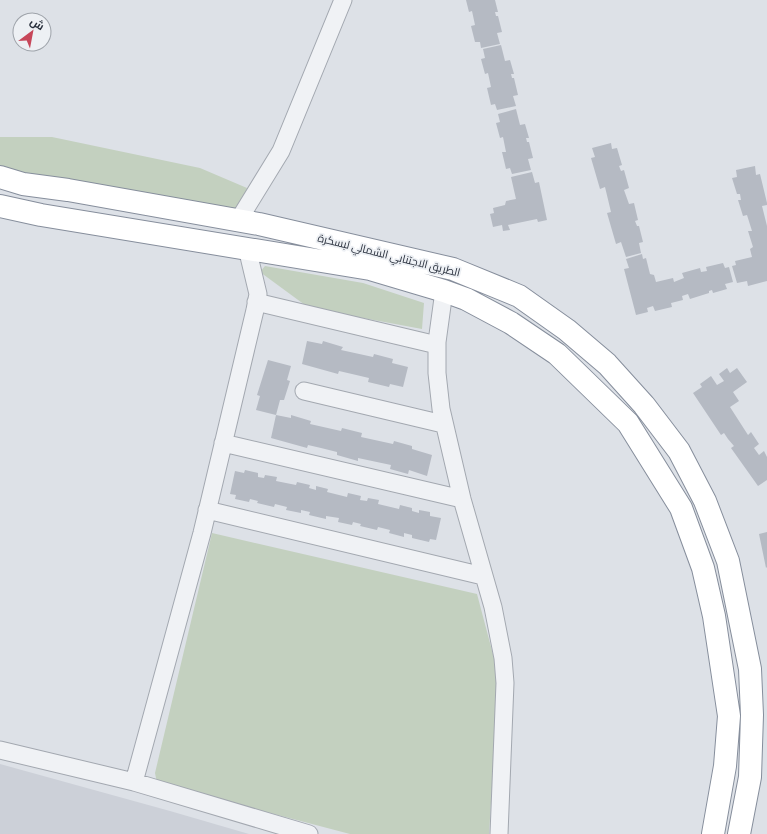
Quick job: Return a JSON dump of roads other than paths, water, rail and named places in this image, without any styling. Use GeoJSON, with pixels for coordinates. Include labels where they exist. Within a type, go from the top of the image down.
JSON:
{"type":"FeatureCollection","features":[{"type":"Feature","properties":{"kind":"highway","name":"الطريق الاجتنابي الشمالي لبسكرة"},"geometry":{"type":"LineString","coordinates":[[0,177],[24,184],[68,190],[238,221],[453,269],[519,296],[567,330],[606,364],[644,406],[679,451],[705,501],[728,560],[750,669],[752,707],[750,777],[739,834]]}},
{"type":"Feature","properties":{"kind":"highway","name":"الطريق الاجتنابي الشمالي لبسكرة"},"geometry":{"type":"LineString","coordinates":[[0,206],[41,215],[370,269],[466,299],[511,323],[557,354],[628,423],[681,508],[703,568],[725,678],[729,716],[725,766],[713,834]]}},
{"type":"Feature","properties":{"kind":"street"},"geometry":{"type":"LineString","coordinates":[[238,221],[281,151],[343,0]]}},
{"type":"Feature","properties":{"kind":"street"},"geometry":{"type":"LineString","coordinates":[[134,782],[207,510],[258,294],[256,279],[247,248]]}},
{"type":"Feature","properties":{"kind":"street"},"geometry":{"type":"LineString","coordinates":[[444,291],[437,345],[437,373],[443,424],[492,607],[503,658],[505,683],[499,834]]}},
{"type":"Feature","properties":{"kind":"street"},"geometry":{"type":"LineString","coordinates":[[256,302],[437,345]]}},
{"type":"Feature","properties":{"kind":"street"},"geometry":{"type":"LineString","coordinates":[[304,392],[443,424]]}},
{"type":"Feature","properties":{"kind":"street"},"geometry":{"type":"LineString","coordinates":[[223,443],[462,499]]}},
{"type":"Feature","properties":{"kind":"street"},"geometry":{"type":"LineString","coordinates":[[207,510],[483,576]]}},
{"type":"Feature","properties":{"kind":"street"},"geometry":{"type":"LineString","coordinates":[[0,750],[134,782],[308,834]]}}]}
